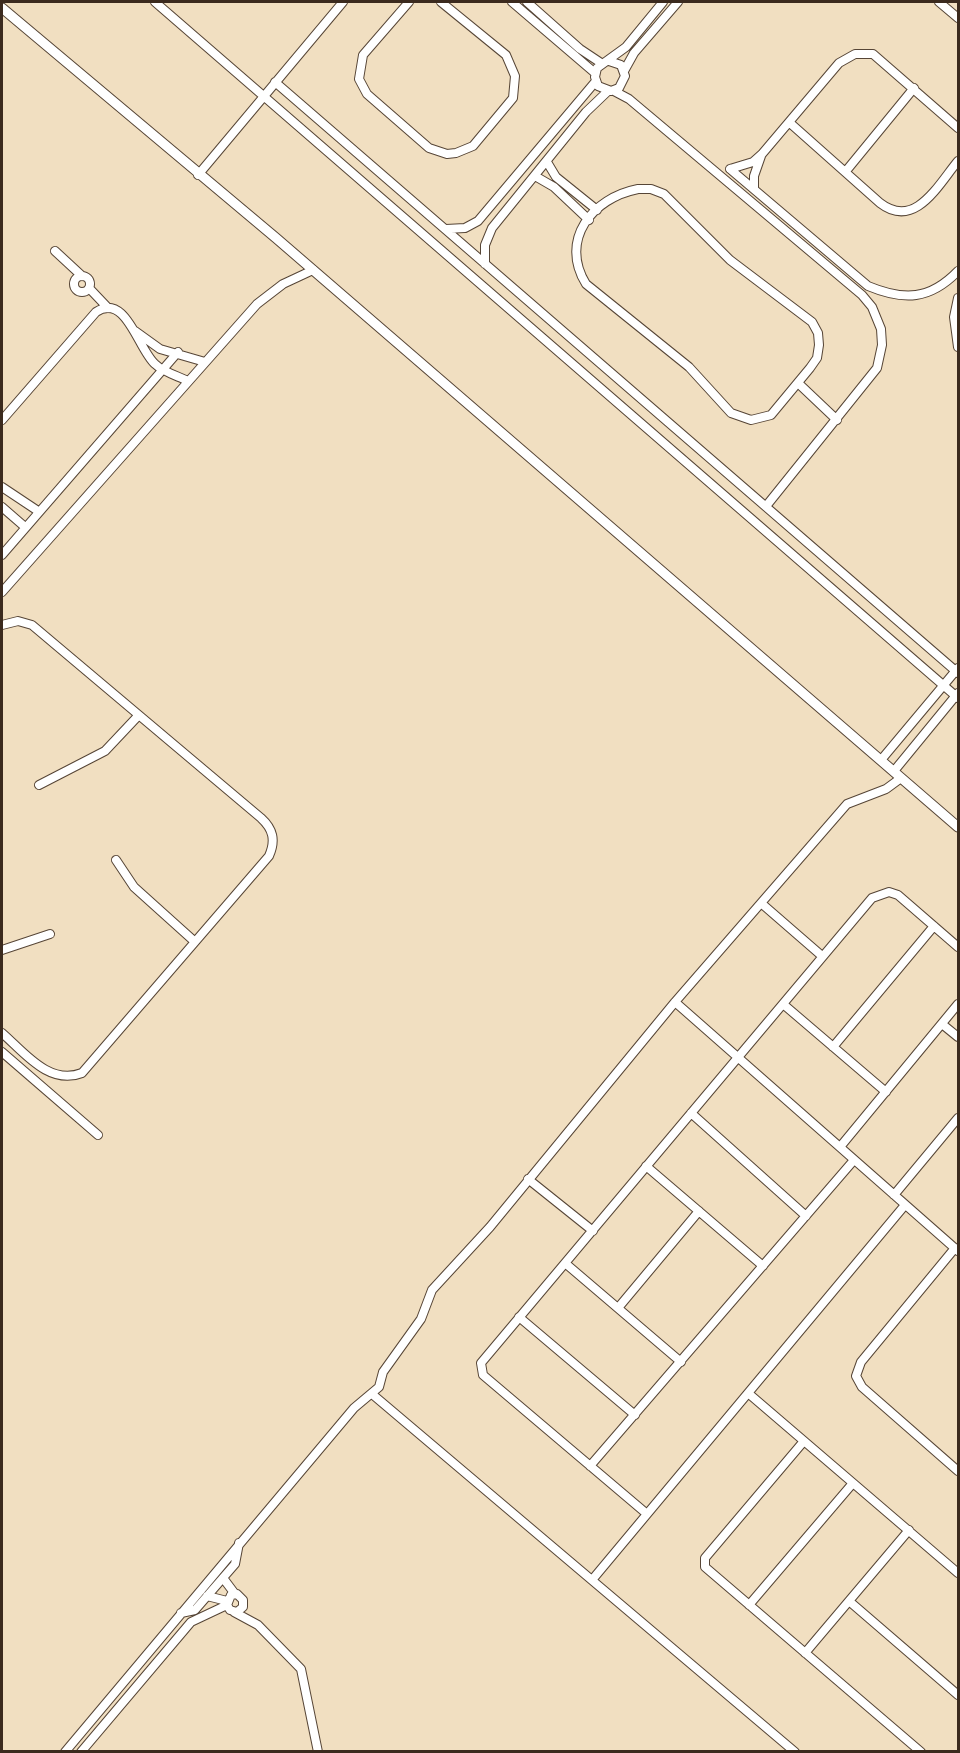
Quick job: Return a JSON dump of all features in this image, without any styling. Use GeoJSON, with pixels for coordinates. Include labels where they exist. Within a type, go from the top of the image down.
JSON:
{"type":"FeatureCollection","features":[{"type":"Feature","properties":{"kind":"street"},"geometry":{"type":"LineString","coordinates":[[65,1752],[354,1408],[380,1387],[383,1372],[418,1324],[432,1290],[490,1227],[675,1002],[847,804],[886,789],[958,695],[154,2]]}},
{"type":"Feature","properties":{"kind":"street"},"geometry":{"type":"LineString","coordinates":[[198,175],[343,2]]}},
{"type":"Feature","properties":{"kind":"street"},"geometry":{"type":"LineString","coordinates":[[409,2],[363,54],[359,79],[367,94],[429,148],[438,152],[456,153],[473,146],[513,98],[515,76],[506,56],[441,2]]}},
{"type":"Feature","properties":{"kind":"street"},"geometry":{"type":"LineString","coordinates":[[512,2],[572,47],[605,62],[616,62],[624,71]]}},
{"type":"Feature","properties":{"kind":"street"},"geometry":{"type":"LineString","coordinates":[[527,2],[572,47],[595,77],[610,91],[645,112],[862,295],[872,307],[882,337],[879,361],[873,375],[766,505]]}},
{"type":"Feature","properties":{"kind":"street"},"geometry":{"type":"LineString","coordinates":[[443,228],[460,229],[478,221],[605,62],[626,47],[663,2]]}},
{"type":"Feature","properties":{"kind":"street"},"geometry":{"type":"LineString","coordinates":[[485,264],[484,251],[489,234],[586,112],[610,91],[624,83],[624,71],[634,53],[678,2]]}},
{"type":"Feature","properties":{"kind":"street"},"geometry":{"type":"LineString","coordinates":[[939,2],[958,18]]}},
{"type":"Feature","properties":{"kind":"street"},"geometry":{"type":"LineString","coordinates":[[2,8],[313,270],[958,827]]}},
{"type":"Feature","properties":{"kind":"street"},"geometry":{"type":"LineString","coordinates":[[958,128],[873,54],[855,54],[839,63],[762,154],[742,167],[730,169],[868,286],[891,295],[915,296],[938,289],[958,271]]}},
{"type":"Feature","properties":{"kind":"street"},"geometry":{"type":"LineString","coordinates":[[275,82],[957,670],[881,760]]}},
{"type":"Feature","properties":{"kind":"street"},"geometry":{"type":"LineString","coordinates":[[846,171],[914,88]]}},
{"type":"Feature","properties":{"kind":"street"},"geometry":{"type":"LineString","coordinates":[[790,123],[890,210],[902,213],[914,210],[958,161]]}},
{"type":"Feature","properties":{"kind":"street"},"geometry":{"type":"LineString","coordinates":[[754,189],[754,176],[762,154]]}},
{"type":"Feature","properties":{"kind":"street"},"geometry":{"type":"LineString","coordinates":[[547,162],[556,177],[597,210]]}},
{"type":"Feature","properties":{"kind":"street"},"geometry":{"type":"LineString","coordinates":[[535,176],[554,187],[589,220]]}},
{"type":"Feature","properties":{"kind":"street"},"geometry":{"type":"LineString","coordinates":[[651,189],[664,194],[730,260],[812,322],[818,333],[817,357],[771,415],[751,420],[731,412],[688,367],[586,284],[578,271],[575,256],[576,241],[589,220],[613,197],[625,191],[651,189]]}},
{"type":"Feature","properties":{"kind":"street"},"geometry":{"type":"LineString","coordinates":[[55,251],[89,282],[89,288],[108,308],[121,313],[135,331],[160,349],[178,352],[205,362]]}},
{"type":"Feature","properties":{"kind":"street"},"geometry":{"type":"LineString","coordinates":[[2,592],[257,304],[283,284],[313,270]]}},
{"type":"Feature","properties":{"kind":"street"},"geometry":{"type":"LineString","coordinates":[[82,276],[75,281],[76,290],[81,292],[89,288]]}},
{"type":"Feature","properties":{"kind":"street"},"geometry":{"type":"LineString","coordinates":[[958,297],[954,316],[958,347]]}},
{"type":"Feature","properties":{"kind":"street"},"geometry":{"type":"LineString","coordinates":[[2,420],[96,312],[108,308]]}},
{"type":"Feature","properties":{"kind":"street"},"geometry":{"type":"LineString","coordinates":[[135,331],[138,341],[151,360],[163,369],[188,381]]}},
{"type":"Feature","properties":{"kind":"street"},"geometry":{"type":"LineString","coordinates":[[2,555],[178,352]]}},
{"type":"Feature","properties":{"kind":"street"},"geometry":{"type":"LineString","coordinates":[[798,383],[837,420]]}},
{"type":"Feature","properties":{"kind":"street"},"geometry":{"type":"LineString","coordinates":[[2,413],[12,406]]}},
{"type":"Feature","properties":{"kind":"street"},"geometry":{"type":"LineString","coordinates":[[2,487],[38,511]]}},
{"type":"Feature","properties":{"kind":"street"},"geometry":{"type":"LineString","coordinates":[[2,507],[25,527]]}},
{"type":"Feature","properties":{"kind":"street"},"geometry":{"type":"LineString","coordinates":[[2,625],[18,621],[32,626],[261,818],[272,831],[273,839],[269,856],[81,1073],[65,1077],[49,1073],[2,1033]]}},
{"type":"Feature","properties":{"kind":"street"},"geometry":{"type":"LineString","coordinates":[[39,785],[105,751],[138,716]]}},
{"type":"Feature","properties":{"kind":"street"},"geometry":{"type":"LineString","coordinates":[[116,861],[134,887],[194,941]]}},
{"type":"Feature","properties":{"kind":"street"},"geometry":{"type":"LineString","coordinates":[[647,1514],[481,1371],[481,1362],[872,898],[880,893],[898,895],[958,947]]}},
{"type":"Feature","properties":{"kind":"street"},"geometry":{"type":"LineString","coordinates":[[761,903],[822,956]]}},
{"type":"Feature","properties":{"kind":"street"},"geometry":{"type":"LineString","coordinates":[[832,1047],[934,926]]}},
{"type":"Feature","properties":{"kind":"street"},"geometry":{"type":"LineString","coordinates":[[2,950],[50,934]]}},
{"type":"Feature","properties":{"kind":"street"},"geometry":{"type":"LineString","coordinates":[[675,1002],[957,1250],[861,1362],[856,1376],[862,1387],[958,1471]]}},
{"type":"Feature","properties":{"kind":"street"},"geometry":{"type":"LineString","coordinates":[[783,1004],[886,1092]]}},
{"type":"Feature","properties":{"kind":"street"},"geometry":{"type":"LineString","coordinates":[[840,1147],[958,1004]]}},
{"type":"Feature","properties":{"kind":"street"},"geometry":{"type":"LineString","coordinates":[[942,1024],[958,1037]]}},
{"type":"Feature","properties":{"kind":"street"},"geometry":{"type":"LineString","coordinates":[[2,1052],[98,1135]]}},
{"type":"Feature","properties":{"kind":"street"},"geometry":{"type":"LineString","coordinates":[[691,1113],[806,1216]]}},
{"type":"Feature","properties":{"kind":"street"},"geometry":{"type":"LineString","coordinates":[[894,1195],[958,1118]]}},
{"type":"Feature","properties":{"kind":"street"},"geometry":{"type":"LineString","coordinates":[[590,1466],[854,1160]]}},
{"type":"Feature","properties":{"kind":"street"},"geometry":{"type":"LineString","coordinates":[[646,1166],[763,1266]]}},
{"type":"Feature","properties":{"kind":"street"},"geometry":{"type":"LineString","coordinates":[[528,1179],[593,1231]]}},
{"type":"Feature","properties":{"kind":"street"},"geometry":{"type":"LineString","coordinates":[[592,1580],[905,1205]]}},
{"type":"Feature","properties":{"kind":"street"},"geometry":{"type":"LineString","coordinates":[[618,1308],[699,1211]]}},
{"type":"Feature","properties":{"kind":"street"},"geometry":{"type":"LineString","coordinates":[[565,1263],[681,1362]]}},
{"type":"Feature","properties":{"kind":"street"},"geometry":{"type":"LineString","coordinates":[[519,1317],[635,1415]]}},
{"type":"Feature","properties":{"kind":"street"},"geometry":{"type":"LineString","coordinates":[[748,1393],[958,1573]]}},
{"type":"Feature","properties":{"kind":"street"},"geometry":{"type":"LineString","coordinates":[[372,1394],[795,1752]]}},
{"type":"Feature","properties":{"kind":"street"},"geometry":{"type":"LineString","coordinates":[[804,1441],[705,1558],[707,1569],[921,1752]]}},
{"type":"Feature","properties":{"kind":"street"},"geometry":{"type":"LineString","coordinates":[[749,1605],[853,1483]]}},
{"type":"Feature","properties":{"kind":"street"},"geometry":{"type":"LineString","coordinates":[[805,1653],[909,1530]]}},
{"type":"Feature","properties":{"kind":"street"},"geometry":{"type":"LineString","coordinates":[[181,1613],[195,1610],[235,1564],[239,1543]]}},
{"type":"Feature","properties":{"kind":"street"},"geometry":{"type":"LineString","coordinates":[[207,1596],[240,1610],[244,1604],[242,1598],[235,1594],[223,1578]]}},
{"type":"Feature","properties":{"kind":"street"},"geometry":{"type":"LineString","coordinates":[[81,1752],[191,1622],[229,1606],[235,1594]]}},
{"type":"Feature","properties":{"kind":"street"},"geometry":{"type":"LineString","coordinates":[[849,1601],[958,1695]]}},
{"type":"Feature","properties":{"kind":"street"},"geometry":{"type":"LineString","coordinates":[[229,1606],[258,1626],[300,1666],[307,1688],[318,1752]]}}]}
